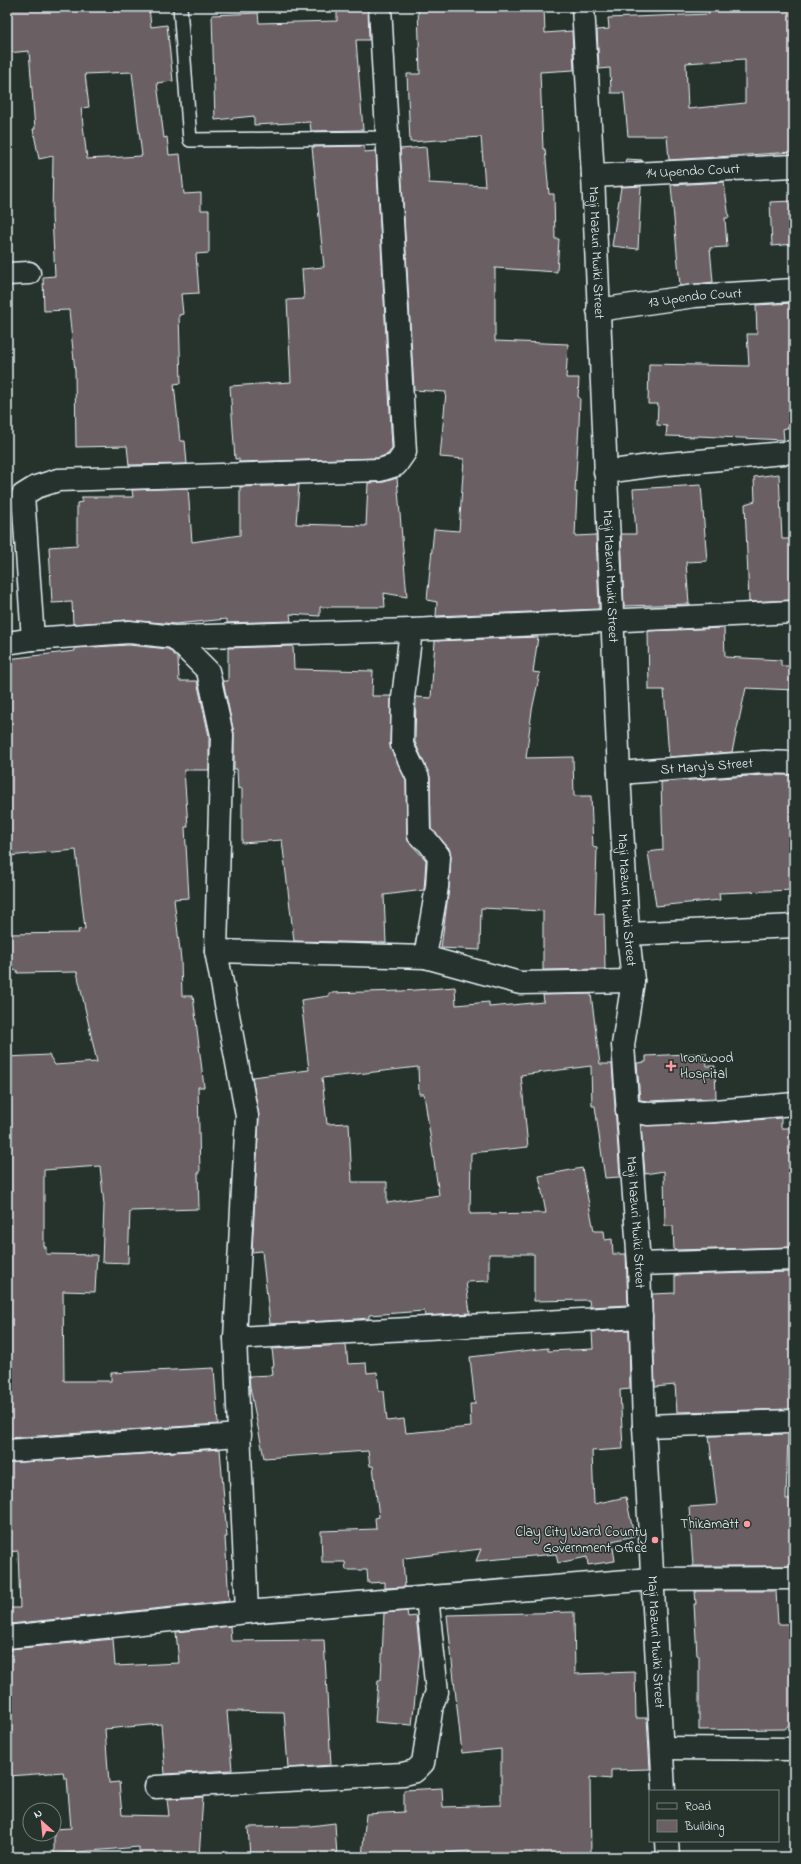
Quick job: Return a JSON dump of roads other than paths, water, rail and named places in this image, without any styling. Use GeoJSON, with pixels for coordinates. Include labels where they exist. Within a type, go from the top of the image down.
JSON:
{"type":"FeatureCollection","features":[{"type":"Feature","properties":{"kind":"street"},"geometry":{"type":"LineString","coordinates":[[33,639],[15,496],[58,480],[380,470],[396,465],[405,452],[389,138],[380,7]]}},
{"type":"Feature","properties":{"kind":"street","name":"Maji Mazuri Mwiki Street"},"geometry":{"type":"LineString","coordinates":[[583,7],[593,176],[619,772],[628,934],[633,980],[622,1045],[639,1264],[644,1426],[664,1790]]}},
{"type":"Feature","properties":{"kind":"street","name":"14 Upendo Court"},"geometry":{"type":"LineString","coordinates":[[593,176],[794,166]]}},
{"type":"Feature","properties":{"kind":"street"},"geometry":{"type":"LineString","coordinates":[[7,274],[29,273]]}},
{"type":"Feature","properties":{"kind":"street","name":"13 Upendo Court"},"geometry":{"type":"LineString","coordinates":[[598,310],[695,296],[794,290]]}},
{"type":"Feature","properties":{"kind":"street"},"geometry":{"type":"LineString","coordinates":[[605,472],[657,465],[794,452]]}},
{"type":"Feature","properties":{"kind":"street"},"geometry":{"type":"LineString","coordinates":[[7,643],[33,639],[129,632],[174,637],[411,630],[612,622],[794,612]]}},
{"type":"Feature","properties":{"kind":"street"},"geometry":{"type":"LineString","coordinates":[[411,630],[403,698],[402,745],[418,778],[419,835],[428,842],[439,856],[437,887],[425,957]]}},
{"type":"Feature","properties":{"kind":"street"},"geometry":{"type":"LineString","coordinates":[[174,637],[208,671],[222,735],[216,951],[247,1116],[235,1338],[247,1612]]}},
{"type":"Feature","properties":{"kind":"street","name":"St Mary's Street"},"geometry":{"type":"LineString","coordinates":[[619,772],[764,762],[794,763]]}},
{"type":"Feature","properties":{"kind":"street"},"geometry":{"type":"LineString","coordinates":[[628,934],[794,926]]}},
{"type":"Feature","properties":{"kind":"street"},"geometry":{"type":"LineString","coordinates":[[216,951],[425,957],[520,983],[633,980]]}},
{"type":"Feature","properties":{"kind":"street"},"geometry":{"type":"LineString","coordinates":[[627,1110],[648,1114],[714,1111],[794,1104]]}},
{"type":"Feature","properties":{"kind":"street"},"geometry":{"type":"LineString","coordinates":[[639,1264],[794,1260]]}},
{"type":"Feature","properties":{"kind":"street"},"geometry":{"type":"LineString","coordinates":[[235,1338],[640,1317]]}},
{"type":"Feature","properties":{"kind":"street"},"geometry":{"type":"LineString","coordinates":[[644,1426],[794,1421]]}},
{"type":"Feature","properties":{"kind":"street"},"geometry":{"type":"LineString","coordinates":[[7,1451],[240,1435]]}},
{"type":"Feature","properties":{"kind":"street"},"geometry":{"type":"LineString","coordinates":[[7,1637],[247,1612],[652,1579],[794,1578]]}},
{"type":"Feature","properties":{"kind":"street"},"geometry":{"type":"LineString","coordinates":[[156,1787],[403,1774],[415,1771],[423,1763],[432,1705],[436,1692],[427,1597]]}},
{"type":"Feature","properties":{"kind":"street"},"geometry":{"type":"LineString","coordinates":[[662,1748],[794,1749]]}},
{"type":"Feature","properties":{"kind":"street"},"geometry":{"type":"LineString","coordinates":[[667,1842],[668,1857]]}},
{"type":"Feature","properties":{"kind":"lane"},"geometry":{"type":"LineString","coordinates":[[180,7],[190,140],[389,138]]}},
{"type":"Feature","properties":{"kind":"place","name":"Ironwood Hospital"},"geometry":{"type":"Point","coordinates":[671,1066]}},
{"type":"Feature","properties":{"kind":"place","name":"Thikamatt"},"geometry":{"type":"Point","coordinates":[747,1524]}},
{"type":"Feature","properties":{"kind":"place","name":"Clay City Ward County Government Office"},"geometry":{"type":"Point","coordinates":[655,1540]}}]}
